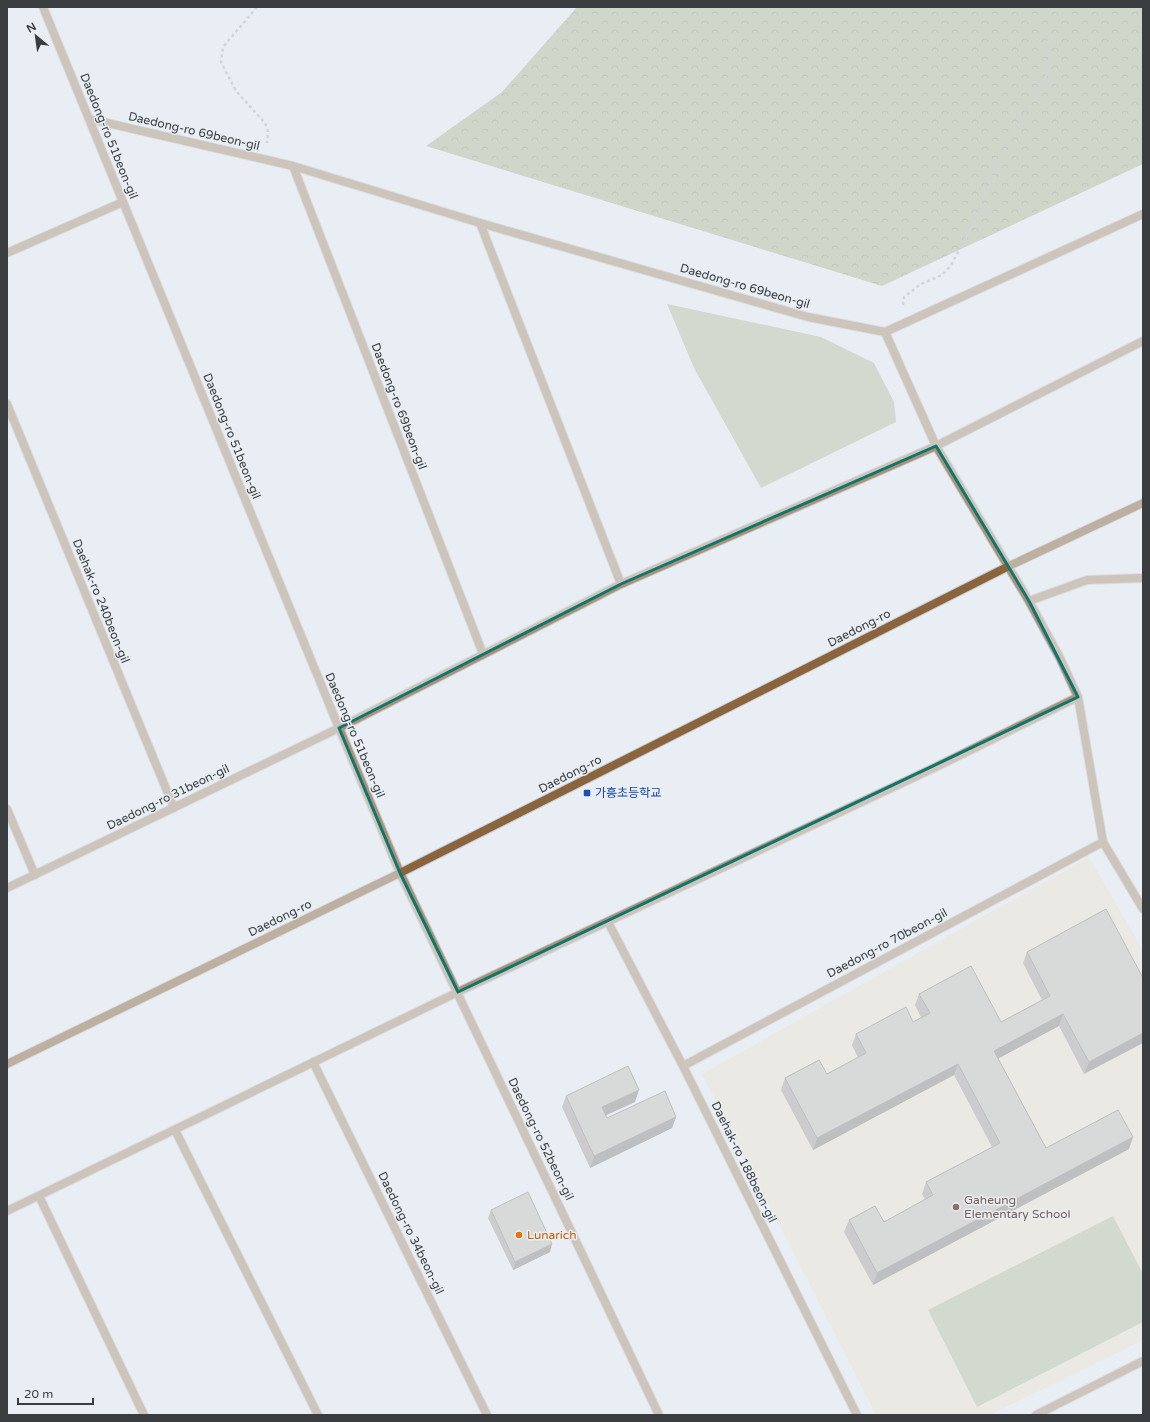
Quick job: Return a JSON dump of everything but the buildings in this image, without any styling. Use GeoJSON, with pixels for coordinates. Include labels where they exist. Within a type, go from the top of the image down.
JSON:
{"type":"FeatureCollection","features":[{"type":"Feature","properties":{"kind":"main road","name":"Daedong-ro"},"geometry":{"type":"LineString","coordinates":[[7,1064],[400,873],[1007,567],[1143,503]]}},
{"type":"Feature","properties":{"kind":"street","name":"Daedong-ro 51beon-gil"},"geometry":{"type":"LineString","coordinates":[[44,7],[339,728],[400,873]]}},
{"type":"Feature","properties":{"kind":"street","name":"Daedong-ro 69beon-gil"},"geometry":{"type":"LineString","coordinates":[[90,119],[293,166],[480,223],[808,317],[885,332]]}},
{"type":"Feature","properties":{"kind":"street","name":"Daedong-ro 69beon-gil"},"geometry":{"type":"LineString","coordinates":[[293,166],[483,654]]}},
{"type":"Feature","properties":{"kind":"street"},"geometry":{"type":"LineString","coordinates":[[7,253],[123,202]]}},
{"type":"Feature","properties":{"kind":"street"},"geometry":{"type":"LineString","coordinates":[[1143,214],[885,332],[936,446],[1007,567],[1029,601],[1060,658],[1078,697],[1103,842],[1143,909]]}},
{"type":"Feature","properties":{"kind":"street"},"geometry":{"type":"LineString","coordinates":[[480,223],[621,584]]}},
{"type":"Feature","properties":{"kind":"street"},"geometry":{"type":"LineString","coordinates":[[339,728],[621,584],[936,446],[1143,341]]}},
{"type":"Feature","properties":{"kind":"street","name":"Daehak-ro 240beon-gil"},"geometry":{"type":"LineString","coordinates":[[7,404],[174,808]]}},
{"type":"Feature","properties":{"kind":"street"},"geometry":{"type":"LineString","coordinates":[[1029,601],[1087,580],[1143,578]]}},
{"type":"Feature","properties":{"kind":"street"},"geometry":{"type":"LineString","coordinates":[[7,1211],[458,992],[927,771],[1078,697]]}},
{"type":"Feature","properties":{"kind":"street","name":"Daedong-ro 31beon-gil"},"geometry":{"type":"LineString","coordinates":[[7,888],[339,728]]}},
{"type":"Feature","properties":{"kind":"street"},"geometry":{"type":"LineString","coordinates":[[7,809],[35,874]]}},
{"type":"Feature","properties":{"kind":"street","name":"Daedong-ro 70beon-gil"},"geometry":{"type":"LineString","coordinates":[[683,1066],[1103,842]]}},
{"type":"Feature","properties":{"kind":"street","name":"Daedong-ro 52beon-gil"},"geometry":{"type":"LineString","coordinates":[[400,873],[660,1415]]}},
{"type":"Feature","properties":{"kind":"street","name":"Daehak-ro 188beon-gil"},"geometry":{"type":"LineString","coordinates":[[608,922],[683,1066],[857,1415]]}},
{"type":"Feature","properties":{"kind":"street","name":"Daedong-ro 34beon-gil"},"geometry":{"type":"LineString","coordinates":[[313,1062],[487,1415]]}},
{"type":"Feature","properties":{"kind":"street"},"geometry":{"type":"LineString","coordinates":[[175,1130],[318,1415]]}},
{"type":"Feature","properties":{"kind":"street"},"geometry":{"type":"LineString","coordinates":[[39,1196],[144,1415]]}},
{"type":"Feature","properties":{"kind":"street"},"geometry":{"type":"LineString","coordinates":[[1036,1415],[1143,1362]]}},
{"type":"Feature","properties":{"kind":"path"},"geometry":{"type":"LineString","coordinates":[[256,7],[223,46],[221,62],[236,91],[265,123],[268,130],[266,160]]}},
{"type":"Feature","properties":{"kind":"path"},"geometry":{"type":"LineString","coordinates":[[900,325],[904,297],[921,284],[942,276],[951,265],[972,226],[996,166],[1052,65],[1048,41],[1024,7]]}},
{"type":"Feature","properties":{"kind":"highlighted area"},"geometry":{"type":"Polygon","coordinates":[[[936,446],[1029,601],[1078,697],[458,992],[400,873],[339,728],[621,584],[936,446]]]}},
{"type":"Feature","properties":{"kind":"shaded area","name":"Gaheung Elementary School"},"geometry":{"type":"Polygon","coordinates":[[[1089,857],[1143,950],[1143,1340],[990,1415],[876,1415],[702,1074],[1089,857]]]}},
{"type":"Feature","properties":{"kind":"green space"},"geometry":{"type":"Polygon","coordinates":[[[577,7],[1143,7],[1143,164],[882,286],[426,146],[502,92],[577,7]]]}},
{"type":"Feature","properties":{"kind":"green space"},"geometry":{"type":"Polygon","coordinates":[[[667,304],[821,337],[874,363],[894,402],[896,422],[761,488],[694,368],[667,304]]]}},
{"type":"Feature","properties":{"kind":"green space"},"geometry":{"type":"Polygon","coordinates":[[[1113,1216],[1143,1274],[1143,1322],[977,1407],[928,1310],[1113,1216]]]}},
{"type":"Feature","properties":{"kind":"place","name":"가흥초등학교"},"geometry":{"type":"Point","coordinates":[587,793]}},
{"type":"Feature","properties":{"kind":"place","name":"Gaheung Elementary School"},"geometry":{"type":"Point","coordinates":[956,1207]}},
{"type":"Feature","properties":{"kind":"place","name":"Lunarich"},"geometry":{"type":"Point","coordinates":[519,1235]}}]}
